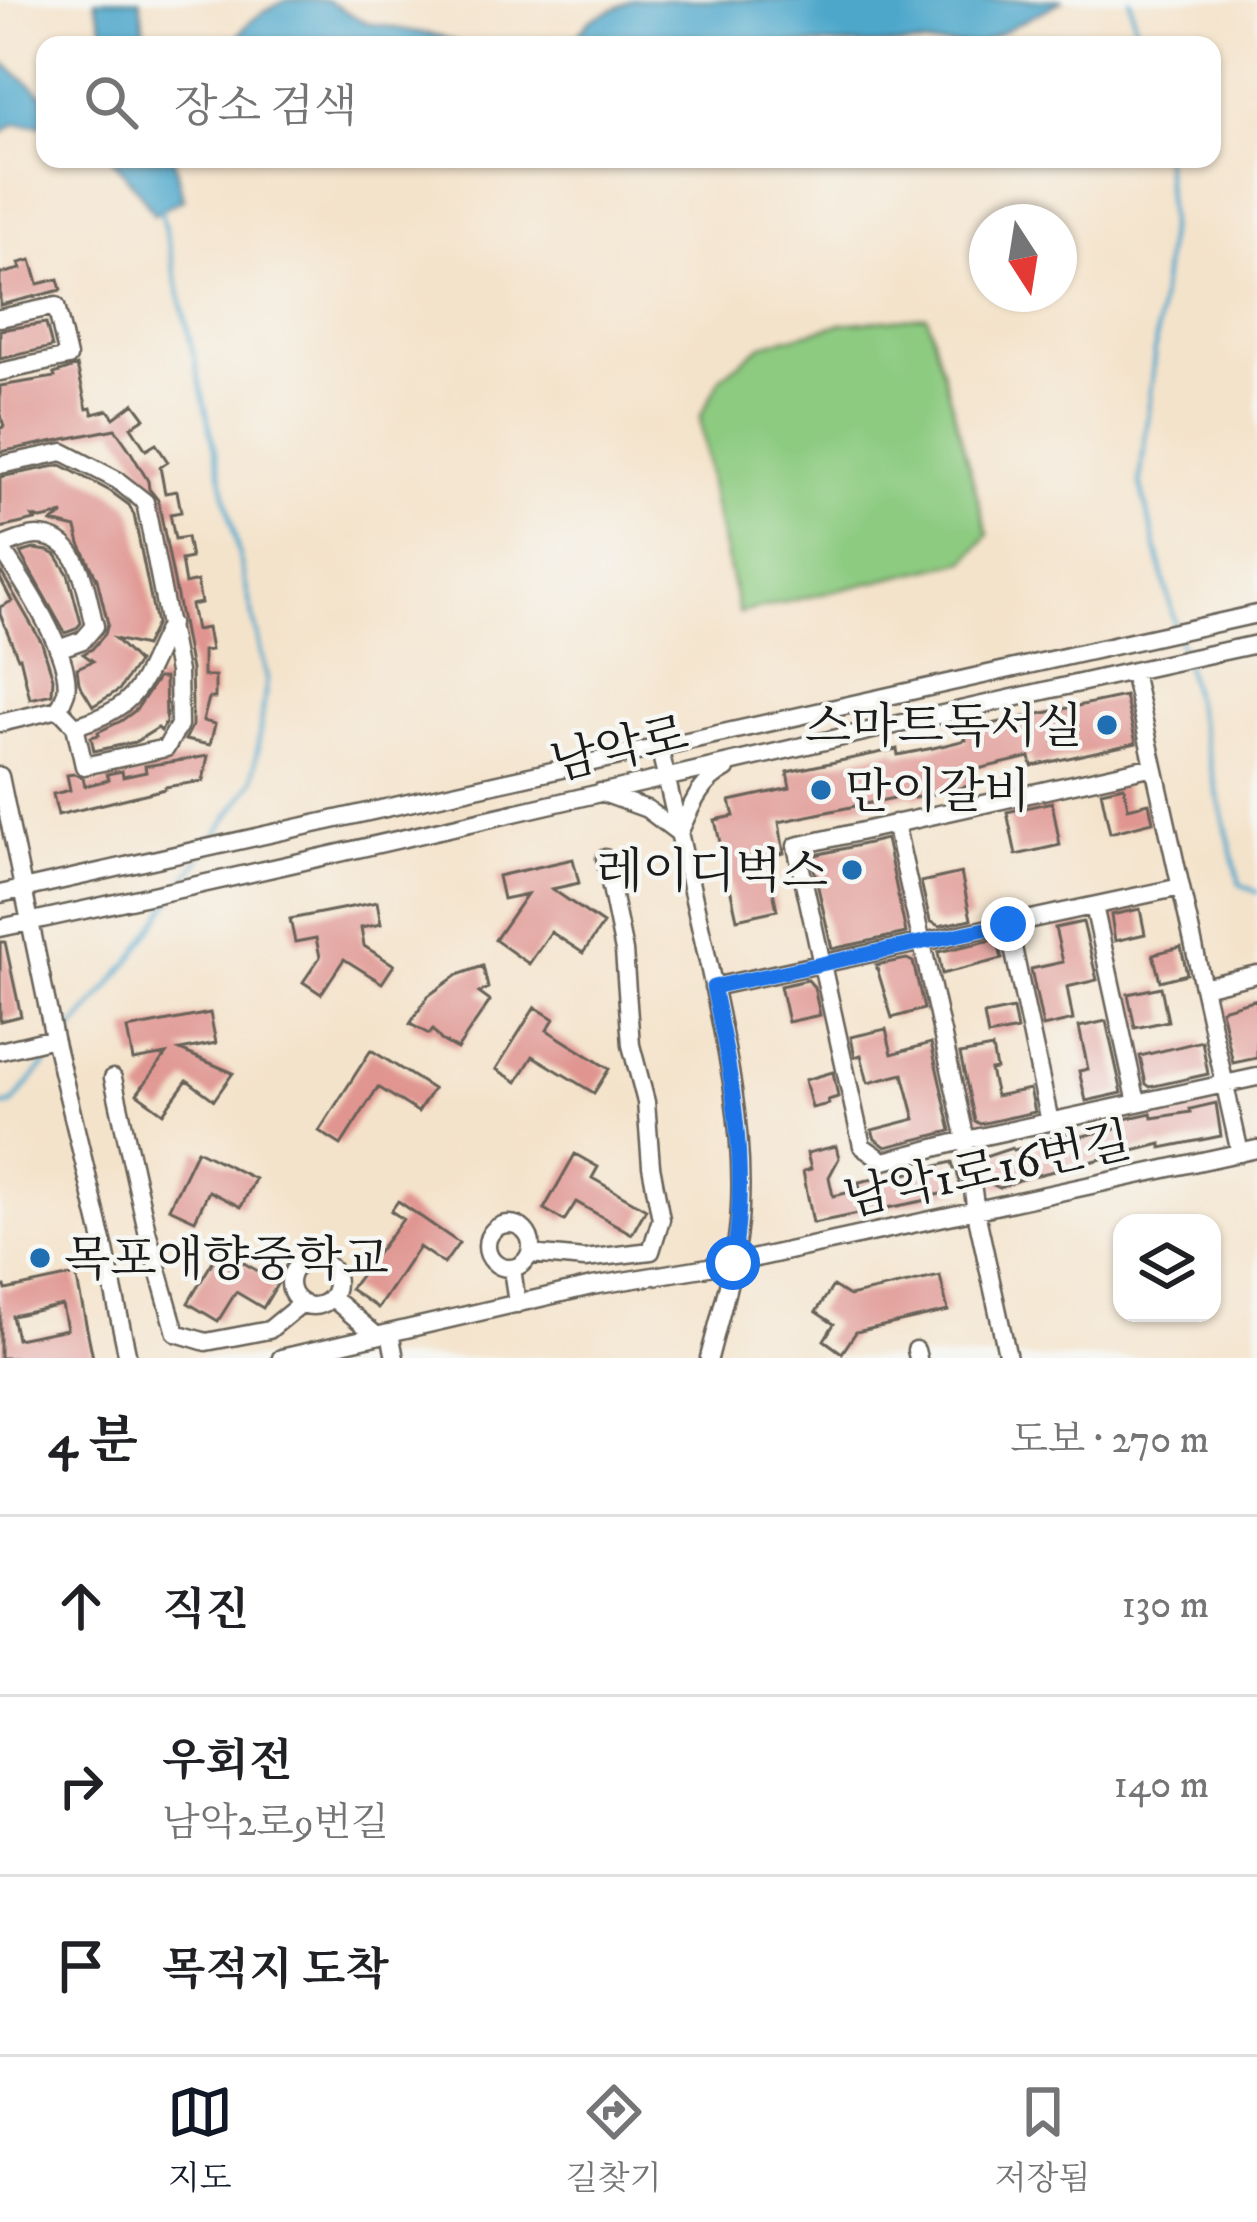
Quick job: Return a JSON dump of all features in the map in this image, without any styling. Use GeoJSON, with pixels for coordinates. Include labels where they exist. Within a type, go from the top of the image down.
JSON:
{"type":"FeatureCollection","features":[{"type":"Feature","properties":{"kind":"street"},"geometry":{"type":"LineString","coordinates":[[0,318],[56,306],[68,357],[0,372]]}},
{"type":"Feature","properties":{"kind":"street"},"geometry":{"type":"LineString","coordinates":[[0,465],[64,452],[117,480],[145,502],[178,673],[179,725],[166,748],[83,766],[75,726],[59,710]]}},
{"type":"Feature","properties":{"kind":"street"},"geometry":{"type":"LineString","coordinates":[[58,649],[83,640],[95,626],[76,557],[58,539],[34,536],[0,547],[58,649],[67,688],[59,710]]}},
{"type":"Feature","properties":{"kind":"street","name":"남악로"},"geometry":{"type":"LineString","coordinates":[[0,894],[1257,614]]}},
{"type":"Feature","properties":{"kind":"street"},"geometry":{"type":"LineString","coordinates":[[75,726],[123,705],[147,676],[170,624]]}},
{"type":"Feature","properties":{"kind":"street","name":"남악로"},"geometry":{"type":"LineString","coordinates":[[0,928],[1257,644]]}},
{"type":"Feature","properties":{"kind":"street"},"geometry":{"type":"LineString","coordinates":[[1140,670],[1154,766],[1203,987],[1225,1084],[1249,1151]]}},
{"type":"Feature","properties":{"kind":"street"},"geometry":{"type":"LineString","coordinates":[[0,723],[59,710]]}},
{"type":"Feature","properties":{"kind":"street"},"geometry":{"type":"LineString","coordinates":[[659,747],[731,1075],[740,1152],[733,1263],[709,1358]]}},
{"type":"Feature","properties":{"kind":"street"},"geometry":{"type":"LineString","coordinates":[[679,833],[709,778],[746,758]]}},
{"type":"Feature","properties":{"kind":"street"},"geometry":{"type":"LineString","coordinates":[[1154,766],[796,846],[862,1146],[884,1161],[1257,1077]]}},
{"type":"Feature","properties":{"kind":"street"},"geometry":{"type":"LineString","coordinates":[[0,776],[54,1041],[128,1358]]}},
{"type":"Feature","properties":{"kind":"street"},"geometry":{"type":"LineString","coordinates":[[599,792],[647,809],[679,833]]}},
{"type":"Feature","properties":{"kind":"street"},"geometry":{"type":"LineString","coordinates":[[895,823],[1008,1358]]}},
{"type":"Feature","properties":{"kind":"street"},"geometry":{"type":"LineString","coordinates":[[530,1254],[585,1259],[651,1251],[662,1220],[651,1166],[646,1102],[632,1045],[624,951],[605,858]]}},
{"type":"Feature","properties":{"kind":"street"},"geometry":{"type":"LineString","coordinates":[[713,987],[1181,887]]}},
{"type":"Feature","properties":{"kind":"street"},"geometry":{"type":"LineString","coordinates":[[1094,906],[1137,1103]]}},
{"type":"Feature","properties":{"kind":"street"},"geometry":{"type":"LineString","coordinates":[[1008,924],[1050,1122]]}},
{"type":"Feature","properties":{"kind":"street"},"geometry":{"type":"LineString","coordinates":[[1203,987],[1257,974]]}},
{"type":"Feature","properties":{"kind":"street"},"geometry":{"type":"LineString","coordinates":[[0,1051],[54,1041]]}},
{"type":"Feature","properties":{"kind":"street"},"geometry":{"type":"LineString","coordinates":[[113,1078],[147,1231],[176,1333],[206,1342],[269,1330],[302,1303]]}},
{"type":"Feature","properties":{"kind":"street","name":"남악1로16번길"},"geometry":{"type":"LineString","coordinates":[[281,1358],[358,1349],[383,1335],[592,1286],[733,1263],[1249,1151]]}},
{"type":"Feature","properties":{"kind":"street"},"geometry":{"type":"LineString","coordinates":[[512,1224],[530,1238],[530,1254],[512,1268],[497,1265],[488,1254],[488,1239],[497,1227],[512,1224]]}},
{"type":"Feature","properties":{"kind":"street"},"geometry":{"type":"LineString","coordinates":[[312,1260],[326,1264],[335,1276],[331,1297],[317,1305],[302,1303],[292,1292],[290,1277],[298,1265],[312,1260]]}},
{"type":"Feature","properties":{"kind":"street"},"geometry":{"type":"LineString","coordinates":[[512,1268],[517,1304]]}},
{"type":"Feature","properties":{"kind":"street"},"geometry":{"type":"LineString","coordinates":[[331,1297],[383,1335],[395,1358]]}},
{"type":"Feature","properties":{"kind":"green space"},"geometry":{"type":"Polygon","coordinates":[[[927,316],[988,535],[966,561],[739,613],[713,501],[700,417],[721,377],[762,345],[841,324],[927,316]]]}},
{"type":"Feature","properties":{"kind":"water"},"geometry":{"type":"Polygon","coordinates":[[[95,0],[140,0],[145,36],[105,36],[95,0]]]}},
{"type":"Feature","properties":{"kind":"water"},"geometry":{"type":"Polygon","coordinates":[[[287,0],[326,0],[367,23],[440,36],[239,36],[256,18],[287,0]]]}},
{"type":"Feature","properties":{"kind":"water"},"geometry":{"type":"Polygon","coordinates":[[[633,0],[1064,0],[994,36],[577,36],[590,20],[633,0]]]}},
{"type":"Feature","properties":{"kind":"water"},"geometry":{"type":"Polygon","coordinates":[[[0,60],[36,89],[36,125],[14,124],[0,135],[0,60]]]}},
{"type":"Feature","properties":{"kind":"water"},"geometry":{"type":"Polygon","coordinates":[[[120,168],[176,168],[183,199],[154,214],[120,168]]]}},
{"type":"Feature","properties":{"kind":"building"},"geometry":{"type":"Polygon","coordinates":[[[31,260],[38,284],[58,279],[61,290],[0,305],[0,274],[21,269],[19,263],[31,260]]]}},
{"type":"Feature","properties":{"kind":"building"},"geometry":{"type":"Polygon","coordinates":[[[46,323],[52,347],[0,359],[0,330],[46,323]]]}},
{"type":"Feature","properties":{"kind":"building"},"geometry":{"type":"Polygon","coordinates":[[[77,366],[87,409],[93,414],[108,410],[114,418],[134,403],[145,418],[131,427],[146,450],[156,444],[168,462],[160,467],[165,493],[177,491],[181,512],[170,514],[175,539],[187,537],[191,558],[181,560],[185,584],[197,581],[201,603],[191,605],[196,630],[207,628],[211,650],[203,651],[203,676],[215,676],[215,698],[209,698],[203,721],[215,724],[210,745],[185,740],[192,726],[191,670],[158,500],[115,429],[0,452],[0,428],[4,427],[0,386],[55,377],[77,366]]]}},
{"type":"Feature","properties":{"kind":"building"},"geometry":{"type":"Polygon","coordinates":[[[61,465],[129,505],[156,624],[145,646],[115,639],[138,662],[119,690],[93,706],[79,683],[77,668],[93,661],[83,654],[105,634],[108,624],[97,579],[76,528],[52,522],[64,514],[33,517],[35,520],[0,528],[0,477],[61,465]]]}},
{"type":"Feature","properties":{"kind":"building"},"geometry":{"type":"Polygon","coordinates":[[[34,549],[56,555],[68,574],[81,623],[76,629],[65,633],[20,553],[34,549]]]}},
{"type":"Feature","properties":{"kind":"building"},"geometry":{"type":"Polygon","coordinates":[[[0,570],[42,643],[53,678],[52,694],[30,699],[20,657],[0,614],[0,607],[12,601],[0,570]]]}},
{"type":"Feature","properties":{"kind":"building"},"geometry":{"type":"Polygon","coordinates":[[[158,678],[165,678],[166,722],[161,731],[158,728],[135,742],[94,751],[91,737],[136,710],[158,678]]]}},
{"type":"Feature","properties":{"kind":"building"},"geometry":{"type":"Polygon","coordinates":[[[1125,696],[1136,743],[1032,766],[1030,757],[969,771],[973,785],[779,822],[784,853],[770,856],[774,873],[769,872],[777,910],[737,919],[715,820],[734,816],[730,801],[790,788],[787,772],[897,749],[898,755],[933,748],[966,740],[963,730],[1125,696]]]}},
{"type":"Feature","properties":{"kind":"building"},"geometry":{"type":"Polygon","coordinates":[[[208,756],[203,781],[58,815],[53,794],[70,790],[67,775],[83,778],[85,786],[109,780],[107,774],[122,771],[123,777],[146,772],[145,766],[208,756]]]}},
{"type":"Feature","properties":{"kind":"building"},"geometry":{"type":"Polygon","coordinates":[[[1124,786],[1128,808],[1149,803],[1153,822],[1110,833],[1101,791],[1124,786]]]}},
{"type":"Feature","properties":{"kind":"building"},"geometry":{"type":"Polygon","coordinates":[[[1052,802],[1060,845],[1016,855],[1007,812],[1052,802]]]}},
{"type":"Feature","properties":{"kind":"building"},"geometry":{"type":"Polygon","coordinates":[[[886,839],[906,933],[832,949],[811,856],[886,839]]]}},
{"type":"Feature","properties":{"kind":"building"},"geometry":{"type":"Polygon","coordinates":[[[573,859],[579,883],[552,889],[603,924],[583,953],[551,932],[529,964],[495,940],[527,894],[503,899],[498,876],[573,859]]]}},
{"type":"Feature","properties":{"kind":"building"},"geometry":{"type":"Polygon","coordinates":[[[961,873],[971,919],[939,926],[930,921],[921,882],[961,873]]]}},
{"type":"Feature","properties":{"kind":"building"},"geometry":{"type":"Polygon","coordinates":[[[377,902],[381,924],[361,928],[364,946],[394,965],[382,983],[344,959],[321,994],[303,982],[320,957],[316,938],[295,942],[290,919],[377,902]]]}},
{"type":"Feature","properties":{"kind":"building"},"geometry":{"type":"Polygon","coordinates":[[[1140,909],[1145,934],[1115,941],[1111,915],[1140,909]]]}},
{"type":"Feature","properties":{"kind":"building"},"geometry":{"type":"Polygon","coordinates":[[[1083,922],[1097,980],[1067,987],[1073,1020],[1043,1027],[1031,969],[1063,962],[1055,928],[1083,922]]]}},
{"type":"Feature","properties":{"kind":"building"},"geometry":{"type":"Polygon","coordinates":[[[997,939],[1002,959],[942,974],[938,952],[997,939]]]}},
{"type":"Feature","properties":{"kind":"building"},"geometry":{"type":"Polygon","coordinates":[[[0,942],[5,942],[21,1016],[0,1021],[0,942]]]}},
{"type":"Feature","properties":{"kind":"building"},"geometry":{"type":"Polygon","coordinates":[[[1181,947],[1187,974],[1160,981],[1153,954],[1181,947]]]}},
{"type":"Feature","properties":{"kind":"building"},"geometry":{"type":"Polygon","coordinates":[[[913,962],[924,1009],[892,1018],[876,965],[913,962]]]}},
{"type":"Feature","properties":{"kind":"building"},"geometry":{"type":"Polygon","coordinates":[[[483,966],[488,988],[479,993],[490,1001],[457,1049],[433,1030],[429,1034],[410,1024],[428,996],[457,975],[483,966]]]}},
{"type":"Feature","properties":{"kind":"building"},"geometry":{"type":"Polygon","coordinates":[[[808,980],[820,1015],[788,1022],[780,986],[808,980]]]}},
{"type":"Feature","properties":{"kind":"building"},"geometry":{"type":"Polygon","coordinates":[[[1161,987],[1168,1021],[1135,1028],[1128,994],[1161,987]]]}},
{"type":"Feature","properties":{"kind":"building"},"geometry":{"type":"Polygon","coordinates":[[[1257,999],[1257,1058],[1233,1063],[1221,1009],[1257,999]]]}},
{"type":"Feature","properties":{"kind":"building"},"geometry":{"type":"Polygon","coordinates":[[[535,1007],[554,1019],[547,1030],[609,1069],[594,1093],[533,1056],[517,1082],[496,1069],[535,1007]]]}},
{"type":"Feature","properties":{"kind":"building"},"geometry":{"type":"Polygon","coordinates":[[[1013,1009],[1017,1030],[988,1036],[984,1015],[1013,1009]]]}},
{"type":"Feature","properties":{"kind":"building"},"geometry":{"type":"Polygon","coordinates":[[[210,1013],[216,1043],[180,1050],[233,1073],[214,1100],[187,1080],[163,1113],[137,1094],[166,1054],[133,1060],[127,1029],[210,1013]]]}},
{"type":"Feature","properties":{"kind":"building"},"geometry":{"type":"Polygon","coordinates":[[[1106,1021],[1122,1093],[1086,1101],[1079,1071],[1088,1069],[1079,1027],[1106,1021]]]}},
{"type":"Feature","properties":{"kind":"building"},"geometry":{"type":"Polygon","coordinates":[[[886,1029],[892,1054],[931,1043],[951,1131],[886,1147],[875,1139],[872,1130],[915,1119],[903,1074],[868,1083],[861,1055],[855,1057],[851,1037],[886,1029]]]}},
{"type":"Feature","properties":{"kind":"building"},"geometry":{"type":"Polygon","coordinates":[[[1202,1041],[1208,1074],[1146,1084],[1140,1056],[1202,1041]]]}},
{"type":"Feature","properties":{"kind":"building"},"geometry":{"type":"Polygon","coordinates":[[[992,1048],[996,1069],[990,1070],[996,1096],[1030,1089],[1035,1112],[980,1124],[975,1121],[960,1054],[992,1048]]]}},
{"type":"Feature","properties":{"kind":"building"},"geometry":{"type":"Polygon","coordinates":[[[371,1050],[433,1089],[418,1112],[378,1087],[341,1145],[319,1131],[371,1050]]]}},
{"type":"Feature","properties":{"kind":"building"},"geometry":{"type":"Polygon","coordinates":[[[833,1072],[838,1097],[812,1108],[805,1080],[833,1072]]]}},
{"type":"Feature","properties":{"kind":"building"},"geometry":{"type":"Polygon","coordinates":[[[1216,1103],[1221,1136],[1161,1148],[1161,1144],[1000,1188],[991,1184],[982,1158],[1078,1131],[1079,1137],[1125,1126],[1124,1119],[1191,1112],[1216,1103]]]}},
{"type":"Feature","properties":{"kind":"building"},"geometry":{"type":"Polygon","coordinates":[[[836,1146],[839,1158],[829,1177],[833,1196],[860,1190],[859,1182],[952,1162],[960,1190],[813,1223],[803,1171],[811,1169],[807,1153],[836,1146]]]}},
{"type":"Feature","properties":{"kind":"building"},"geometry":{"type":"Polygon","coordinates":[[[197,1150],[255,1179],[241,1207],[209,1191],[195,1220],[169,1208],[197,1150]]]}},
{"type":"Feature","properties":{"kind":"building"},"geometry":{"type":"Polygon","coordinates":[[[575,1154],[598,1167],[592,1178],[646,1209],[632,1234],[576,1202],[564,1221],[544,1209],[575,1154]]]}},
{"type":"Feature","properties":{"kind":"building"},"geometry":{"type":"Polygon","coordinates":[[[398,1201],[459,1243],[444,1264],[419,1247],[378,1308],[350,1289],[403,1219],[391,1211],[398,1201]]]}},
{"type":"Feature","properties":{"kind":"building"},"geometry":{"type":"Polygon","coordinates":[[[220,1249],[278,1283],[263,1308],[236,1292],[218,1321],[188,1303],[220,1249]]]}},
{"type":"Feature","properties":{"kind":"building","name":"목포애향중학교"},"geometry":{"type":"Polygon","coordinates":[[[76,1275],[93,1358],[0,1358],[0,1287],[6,1290],[76,1275]],[[62,1305],[12,1316],[17,1339],[67,1329],[62,1305]]]}},
{"type":"Feature","properties":{"kind":"building"},"geometry":{"type":"Polygon","coordinates":[[[940,1276],[948,1311],[856,1332],[842,1353],[824,1340],[834,1324],[816,1312],[833,1286],[849,1296],[940,1276]]]}},
{"type":"Feature","properties":{"kind":"waterway"},"geometry":{"type":"LineString","coordinates":[[1130,0],[1137,36]]}},
{"type":"Feature","properties":{"kind":"waterway"},"geometry":{"type":"LineString","coordinates":[[1165,168],[1169,221],[1140,483],[1182,652]]}},
{"type":"Feature","properties":{"kind":"waterway"},"geometry":{"type":"LineString","coordinates":[[160,207],[267,679],[253,781],[211,842]]}},
{"type":"Feature","properties":{"kind":"waterway"},"geometry":{"type":"LineString","coordinates":[[1185,663],[1240,884],[1257,892]]}},
{"type":"Feature","properties":{"kind":"waterway"},"geometry":{"type":"LineString","coordinates":[[184,882],[201,857]]}},
{"type":"Feature","properties":{"kind":"waterway"},"geometry":{"type":"LineString","coordinates":[[61,1044],[134,956],[174,896]]}},
{"type":"Feature","properties":{"kind":"waterway"},"geometry":{"type":"LineString","coordinates":[[0,1106],[12,1104],[54,1053]]}},
{"type":"Feature","properties":{"kind":"place","name":"스마트독서실"},"geometry":{"type":"Point","coordinates":[1107,725]}},
{"type":"Feature","properties":{"kind":"place","name":"만이갈비"},"geometry":{"type":"Point","coordinates":[821,790]}},
{"type":"Feature","properties":{"kind":"place","name":"레이디벅스"},"geometry":{"type":"Point","coordinates":[852,870]}},
{"type":"Feature","properties":{"kind":"place","name":"목포애향중학교"},"geometry":{"type":"Point","coordinates":[40,1258]}},
{"type":"Feature","properties":{"kind":"route"},"geometry":{"type":"LineString","coordinates":[[733,1263],[740,1152],[734,1093],[713,987],[1008,924]]}}]}
